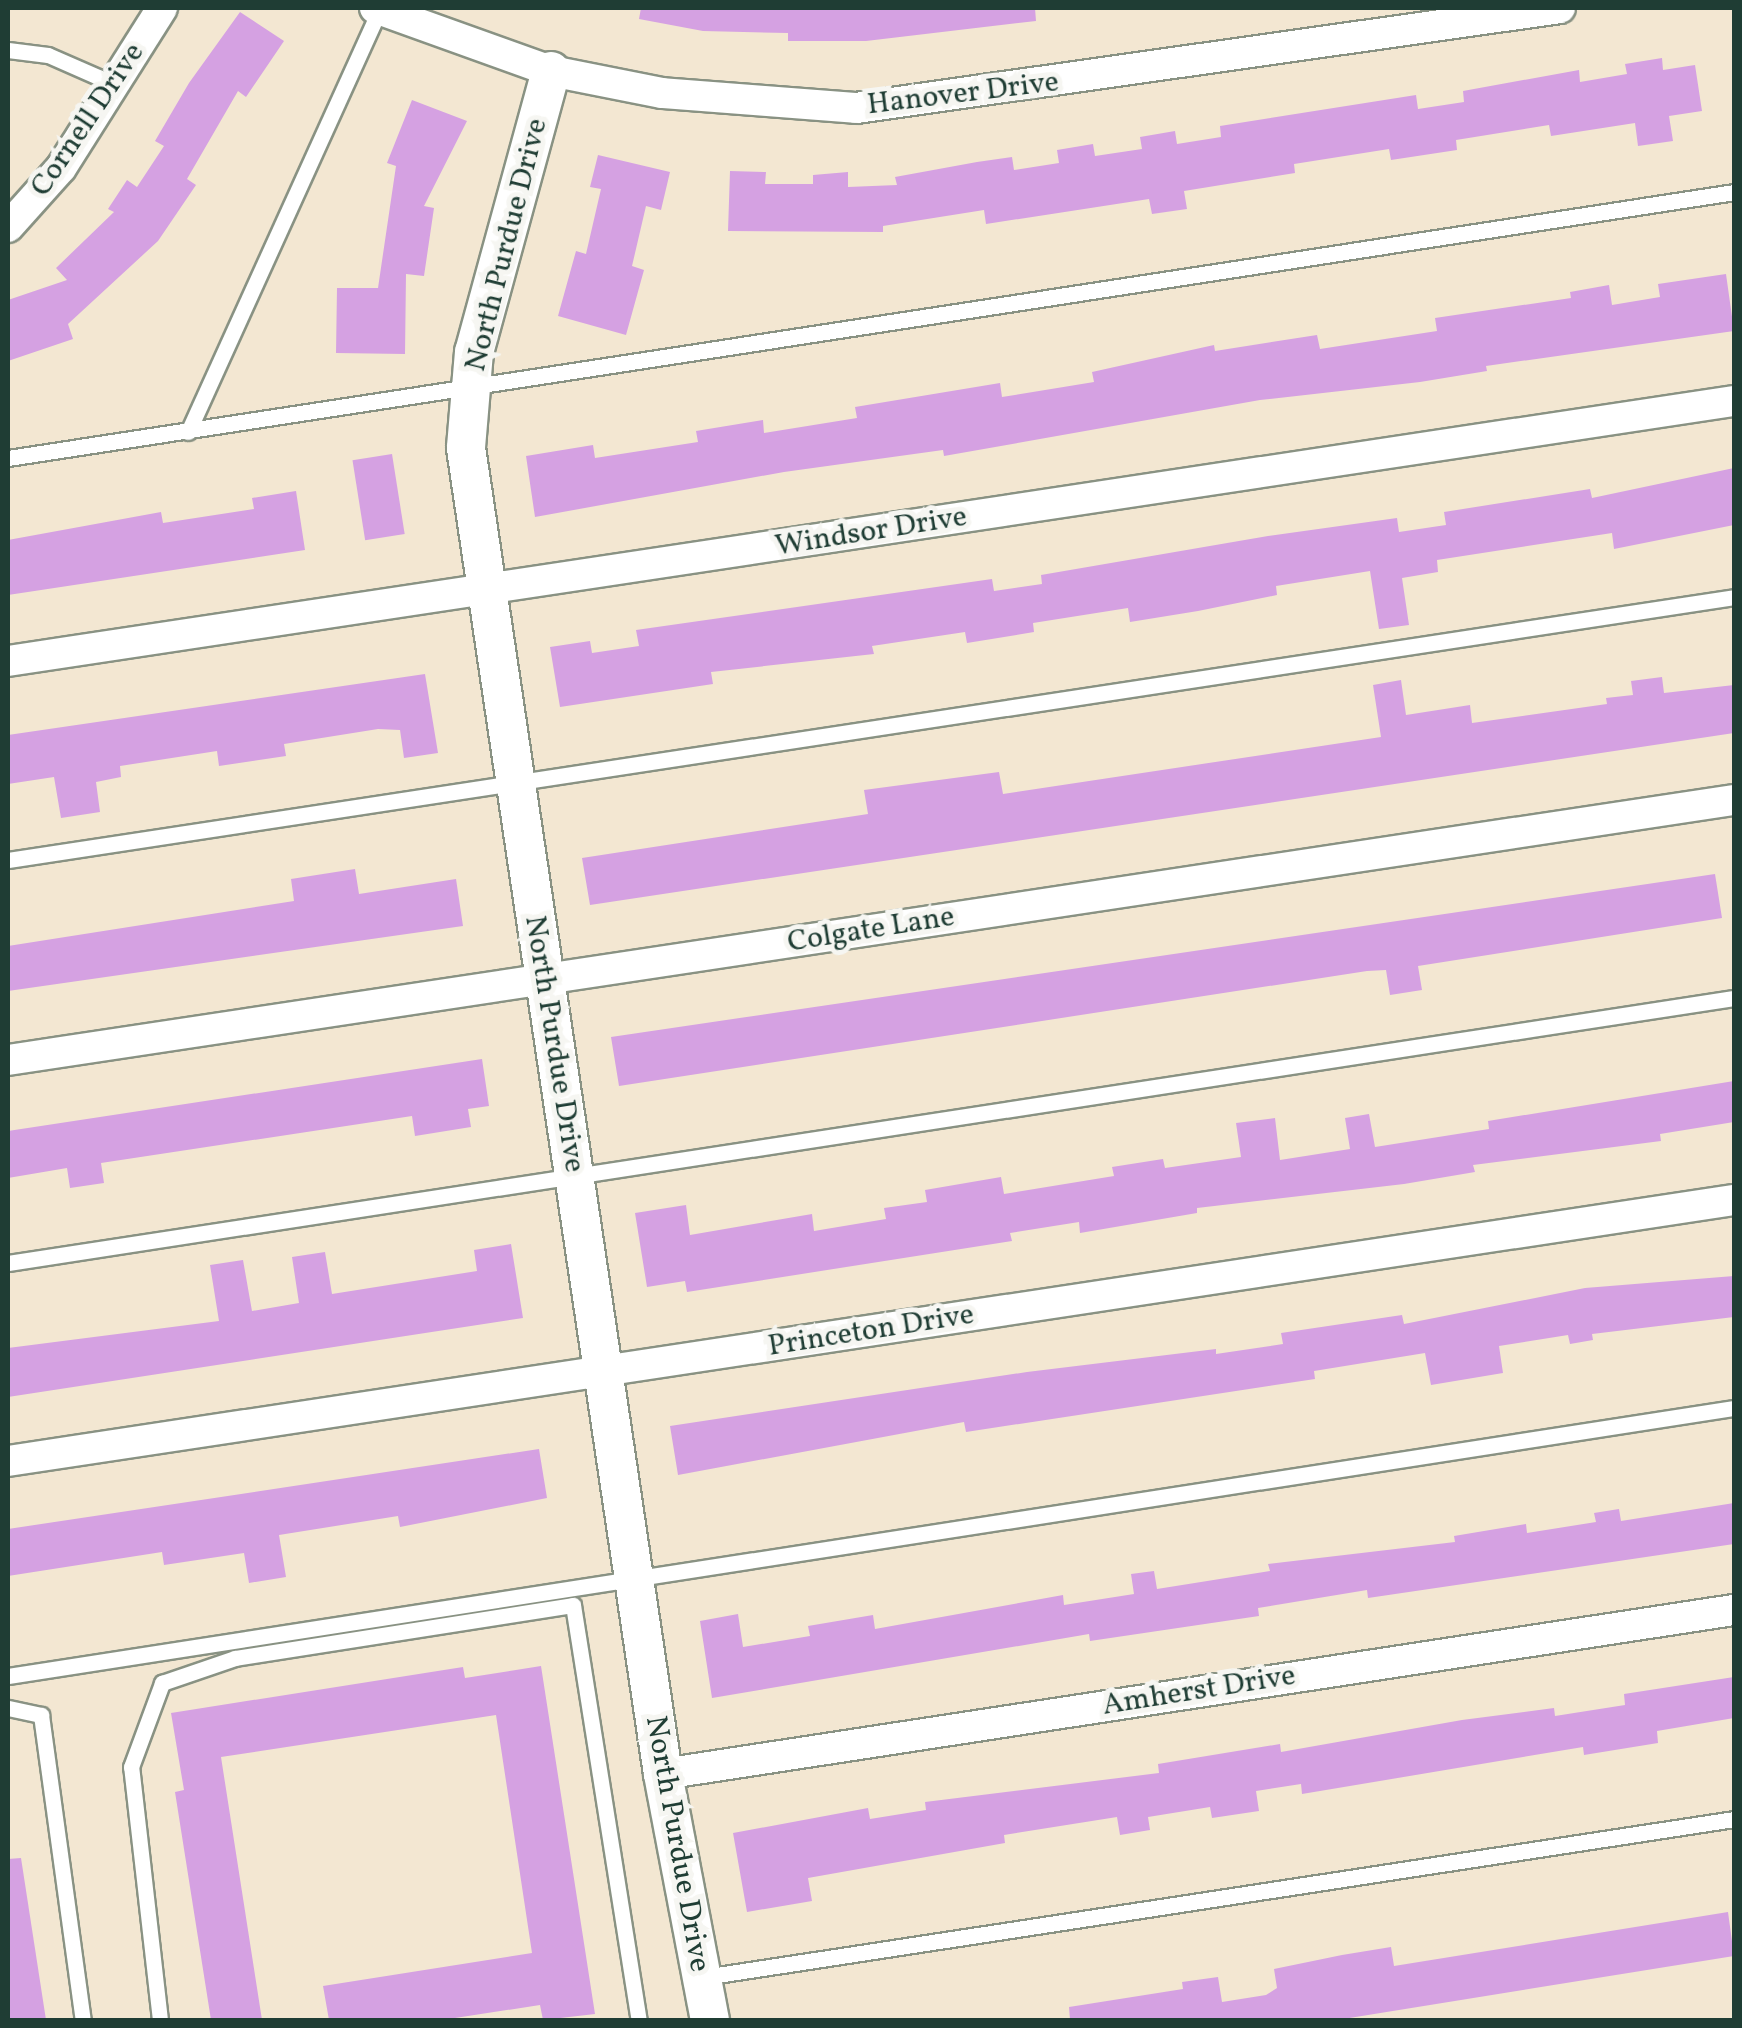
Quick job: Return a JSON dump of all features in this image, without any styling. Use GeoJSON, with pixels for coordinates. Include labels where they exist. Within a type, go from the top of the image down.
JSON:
{"type":"FeatureCollection","features":[{"type":"Feature","properties":{"kind":"street","name":"Cornell Drive"},"geometry":{"type":"LineString","coordinates":[[8,227],[36,202],[162,8]]}},
{"type":"Feature","properties":{"kind":"street","name":"Hanover Drive"},"geometry":{"type":"LineString","coordinates":[[377,8],[551,71],[662,94],[856,108],[1560,8]]}},
{"type":"Feature","properties":{"kind":"street","name":"North Purdue Drive"},"geometry":{"type":"LineString","coordinates":[[551,71],[474,352],[466,448],[663,1774],[710,2020]]}},
{"type":"Feature","properties":{"kind":"street","name":"Windsor Drive"},"geometry":{"type":"LineString","coordinates":[[8,661],[1734,401]]}},
{"type":"Feature","properties":{"kind":"street","name":"Colgate Lane"},"geometry":{"type":"LineString","coordinates":[[8,1060],[1734,800]]}},
{"type":"Feature","properties":{"kind":"street","name":"Princeton Drive"},"geometry":{"type":"LineString","coordinates":[[8,1462],[1734,1200]]}},
{"type":"Feature","properties":{"kind":"street","name":"Amherst Drive"},"geometry":{"type":"LineString","coordinates":[[663,1774],[1734,1610]]}},
{"type":"Feature","properties":{"kind":"lane"},"geometry":{"type":"LineString","coordinates":[[188,432],[377,8]]}},
{"type":"Feature","properties":{"kind":"lane"},"geometry":{"type":"LineString","coordinates":[[8,50],[48,55],[114,84]]}},
{"type":"Feature","properties":{"kind":"lane"},"geometry":{"type":"LineString","coordinates":[[8,458],[1734,192]]}},
{"type":"Feature","properties":{"kind":"lane"},"geometry":{"type":"LineString","coordinates":[[8,860],[1734,597]]}},
{"type":"Feature","properties":{"kind":"lane"},"geometry":{"type":"LineString","coordinates":[[8,1263],[1734,998]]}},
{"type":"Feature","properties":{"kind":"lane"},"geometry":{"type":"LineString","coordinates":[[8,1676],[1734,1408]]}},
{"type":"Feature","properties":{"kind":"lane"},"geometry":{"type":"LineString","coordinates":[[160,2020],[131,1767],[162,1682],[235,1658],[573,1605],[639,2020]]}},
{"type":"Feature","properties":{"kind":"lane"},"geometry":{"type":"LineString","coordinates":[[8,1708],[41,1714],[83,2020]]}},
{"type":"Feature","properties":{"kind":"lane"},"geometry":{"type":"LineString","coordinates":[[700,1978],[1734,1819]]}},
{"type":"Feature","properties":{"kind":"building"},"geometry":{"type":"Polygon","coordinates":[[[641,8],[1035,8],[1036,21],[866,41],[788,41],[788,33],[703,31],[639,19],[641,8]]]}},
{"type":"Feature","properties":{"kind":"building"},"geometry":{"type":"Polygon","coordinates":[[[240,12],[284,41],[246,97],[238,91],[187,179],[196,185],[158,241],[68,324],[73,339],[8,361],[8,300],[67,280],[56,268],[114,212],[108,209],[127,180],[137,187],[164,146],[155,141],[189,83],[240,12]]]}},
{"type":"Feature","properties":{"kind":"building"},"geometry":{"type":"Polygon","coordinates":[[[1662,58],[1663,70],[1695,65],[1702,111],[1669,116],[1673,141],[1638,146],[1635,123],[1551,136],[1549,125],[1456,140],[1457,150],[1391,160],[1389,149],[1294,164],[1295,173],[1184,191],[1187,209],[1152,214],[1149,199],[986,224],[984,210],[883,226],[883,232],[728,231],[730,171],[766,172],[765,184],[813,184],[813,175],[848,172],[848,187],[897,185],[895,177],[977,162],[1012,157],[1014,170],[1059,163],[1057,150],[1093,144],[1095,156],[1142,149],[1140,137],[1175,131],[1177,144],[1221,137],[1220,126],[1416,95],[1418,109],[1464,102],[1463,91],[1579,70],[1580,82],[1627,74],[1625,64],[1662,58]]]}},
{"type":"Feature","properties":{"kind":"building"},"geometry":{"type":"Polygon","coordinates":[[[412,100],[467,121],[424,206],[434,208],[424,276],[406,274],[405,354],[336,353],[337,288],[378,288],[396,166],[387,163],[412,100]]]}},
{"type":"Feature","properties":{"kind":"building"},"geometry":{"type":"Polygon","coordinates":[[[598,155],[670,172],[661,210],[646,206],[632,266],[644,270],[626,335],[558,316],[576,251],[586,254],[601,189],[590,187],[598,155]]]}},
{"type":"Feature","properties":{"kind":"building"},"geometry":{"type":"Polygon","coordinates":[[[1726,274],[1734,331],[1486,366],[1487,371],[1420,382],[1260,400],[944,456],[943,450],[784,472],[535,517],[526,456],[593,445],[595,458],[698,442],[696,431],[763,420],[764,433],[857,418],[855,407],[1000,383],[1002,397],[1094,382],[1092,372],[1214,345],[1215,351],[1317,335],[1320,349],[1437,331],[1435,318],[1571,298],[1570,292],[1609,285],[1612,305],[1660,297],[1658,284],[1726,274]]]}},
{"type":"Feature","properties":{"kind":"building"},"geometry":{"type":"Polygon","coordinates":[[[392,454],[405,534],[365,540],[352,460],[392,454]]]}},
{"type":"Feature","properties":{"kind":"building"},"geometry":{"type":"Polygon","coordinates":[[[1734,468],[1734,525],[1614,549],[1612,533],[1437,560],[1438,572],[1402,578],[1409,625],[1379,629],[1370,571],[1276,586],[1277,595],[1198,611],[1130,622],[1128,608],[1033,623],[1034,632],[967,643],[965,632],[872,646],[874,654],[711,672],[713,684],[560,707],[550,647],[590,641],[592,653],[639,646],[636,630],[992,579],[994,591],[1042,584],[1041,575],[1397,518],[1399,532],[1446,525],[1444,512],[1590,489],[1592,498],[1734,468]]]}},
{"type":"Feature","properties":{"kind":"building"},"geometry":{"type":"Polygon","coordinates":[[[296,491],[305,550],[8,595],[8,540],[161,512],[163,523],[254,509],[252,498],[296,491]]]}},
{"type":"Feature","properties":{"kind":"building"},"geometry":{"type":"Polygon","coordinates":[[[425,674],[438,753],[404,758],[400,730],[378,729],[284,744],[286,756],[219,766],[217,751],[120,766],[121,777],[96,782],[100,812],[61,818],[54,777],[8,784],[8,735],[425,674]]]}},
{"type":"Feature","properties":{"kind":"building"},"geometry":{"type":"Polygon","coordinates":[[[1662,677],[1664,693],[1734,685],[1734,733],[590,905],[582,858],[868,814],[864,790],[999,772],[1003,794],[1381,737],[1373,685],[1401,680],[1406,715],[1470,705],[1472,723],[1607,704],[1606,698],[1633,695],[1631,681],[1662,677]]]}},
{"type":"Feature","properties":{"kind":"building"},"geometry":{"type":"Polygon","coordinates":[[[355,869],[359,894],[456,879],[463,926],[8,991],[8,946],[294,901],[291,879],[355,869]]]}},
{"type":"Feature","properties":{"kind":"building"},"geometry":{"type":"Polygon","coordinates":[[[1715,874],[1722,918],[1418,966],[1422,990],[1390,995],[1386,970],[1367,971],[619,1086],[611,1037],[1715,874]]]}},
{"type":"Feature","properties":{"kind":"building"},"geometry":{"type":"Polygon","coordinates":[[[482,1059],[489,1106],[468,1109],[471,1127],[415,1136],[412,1116],[101,1163],[104,1183],[70,1188],[67,1168],[8,1178],[8,1131],[482,1059]]]}},
{"type":"Feature","properties":{"kind":"building"},"geometry":{"type":"Polygon","coordinates":[[[1734,1081],[1734,1122],[1660,1134],[1661,1141],[1473,1165],[1475,1172],[1404,1184],[1197,1208],[1197,1213],[1080,1233],[1079,1222],[1010,1233],[1012,1241],[687,1292],[685,1281],[647,1287],[635,1213],[686,1205],[690,1235],[812,1214],[814,1231],[886,1219],[884,1208],[927,1202],[925,1190],[1001,1177],[1004,1194],[1114,1176],[1112,1167],[1163,1159],[1165,1168],[1241,1157],[1236,1123],[1275,1118],[1280,1160],[1350,1149],[1345,1118],[1369,1114],[1375,1147],[1489,1129],[1488,1121],[1734,1081]]]}},
{"type":"Feature","properties":{"kind":"building"},"geometry":{"type":"Polygon","coordinates":[[[511,1244],[523,1318],[8,1397],[8,1348],[219,1321],[210,1265],[243,1260],[252,1311],[299,1303],[292,1257],[325,1252],[332,1294],[477,1271],[474,1250],[511,1244]]]}},
{"type":"Feature","properties":{"kind":"building"},"geometry":{"type":"Polygon","coordinates":[[[1734,1276],[1734,1317],[1592,1334],[1593,1340],[1570,1344],[1568,1335],[1499,1346],[1503,1373],[1431,1385],[1425,1353],[1314,1371],[1315,1379],[966,1432],[964,1422],[678,1475],[670,1426],[1027,1372],[1283,1344],[1281,1333],[1402,1315],[1404,1324],[1585,1288],[1734,1276]]]}},
{"type":"Feature","properties":{"kind":"building"},"geometry":{"type":"Polygon","coordinates":[[[539,1449],[547,1498],[400,1527],[398,1516],[279,1535],[286,1577],[249,1583],[244,1553],[164,1565],[162,1552],[8,1576],[8,1529],[539,1449]]]}},
{"type":"Feature","properties":{"kind":"building"},"geometry":{"type":"Polygon","coordinates":[[[1734,1503],[1734,1544],[1368,1598],[1367,1590],[1258,1608],[1259,1616],[1090,1641],[1089,1634],[712,1698],[700,1621],[738,1614],[743,1647],[810,1636],[808,1626],[873,1615],[875,1629],[1063,1595],[1064,1605],[1134,1594],[1131,1574],[1154,1571],[1157,1589],[1270,1571],[1268,1564],[1455,1542],[1454,1536],[1526,1524],[1527,1533],[1596,1522],[1594,1513],[1619,1509],[1621,1521],[1734,1503]]]}},
{"type":"Feature","properties":{"kind":"building"},"geometry":{"type":"Polygon","coordinates":[[[541,1666],[595,2014],[543,2020],[540,2005],[442,2020],[329,2020],[323,1986],[532,1953],[496,1715],[221,1757],[262,2020],[211,2020],[175,1792],[184,1790],[171,1713],[463,1667],[465,1678],[541,1666]]]}},
{"type":"Feature","properties":{"kind":"building"},"geometry":{"type":"Polygon","coordinates":[[[1734,1677],[1734,1718],[1657,1731],[1658,1743],[1584,1755],[1583,1747],[1302,1794],[1301,1784],[1256,1791],[1259,1811],[1212,1818],[1210,1807],[1148,1817],[1150,1830],[1120,1835],[1117,1817],[1004,1835],[1005,1843],[808,1878],[812,1901],[747,1912],[733,1833],[868,1808],[870,1819],[926,1810],[925,1802],[1159,1773],[1158,1764],[1280,1744],[1281,1752],[1554,1708],[1555,1716],[1625,1705],[1624,1694],[1734,1677]]]}},
{"type":"Feature","properties":{"kind":"building"},"geometry":{"type":"Polygon","coordinates":[[[21,1858],[46,2020],[8,2020],[8,1859],[21,1858]]]}},
{"type":"Feature","properties":{"kind":"building"},"geometry":{"type":"Polygon","coordinates":[[[1728,1912],[1734,1956],[1337,2020],[1070,2020],[1069,2007],[1183,1989],[1182,1982],[1218,1977],[1222,2002],[1266,1995],[1277,1988],[1274,1969],[1342,1955],[1391,1947],[1394,1966],[1728,1912]]]}}]}
